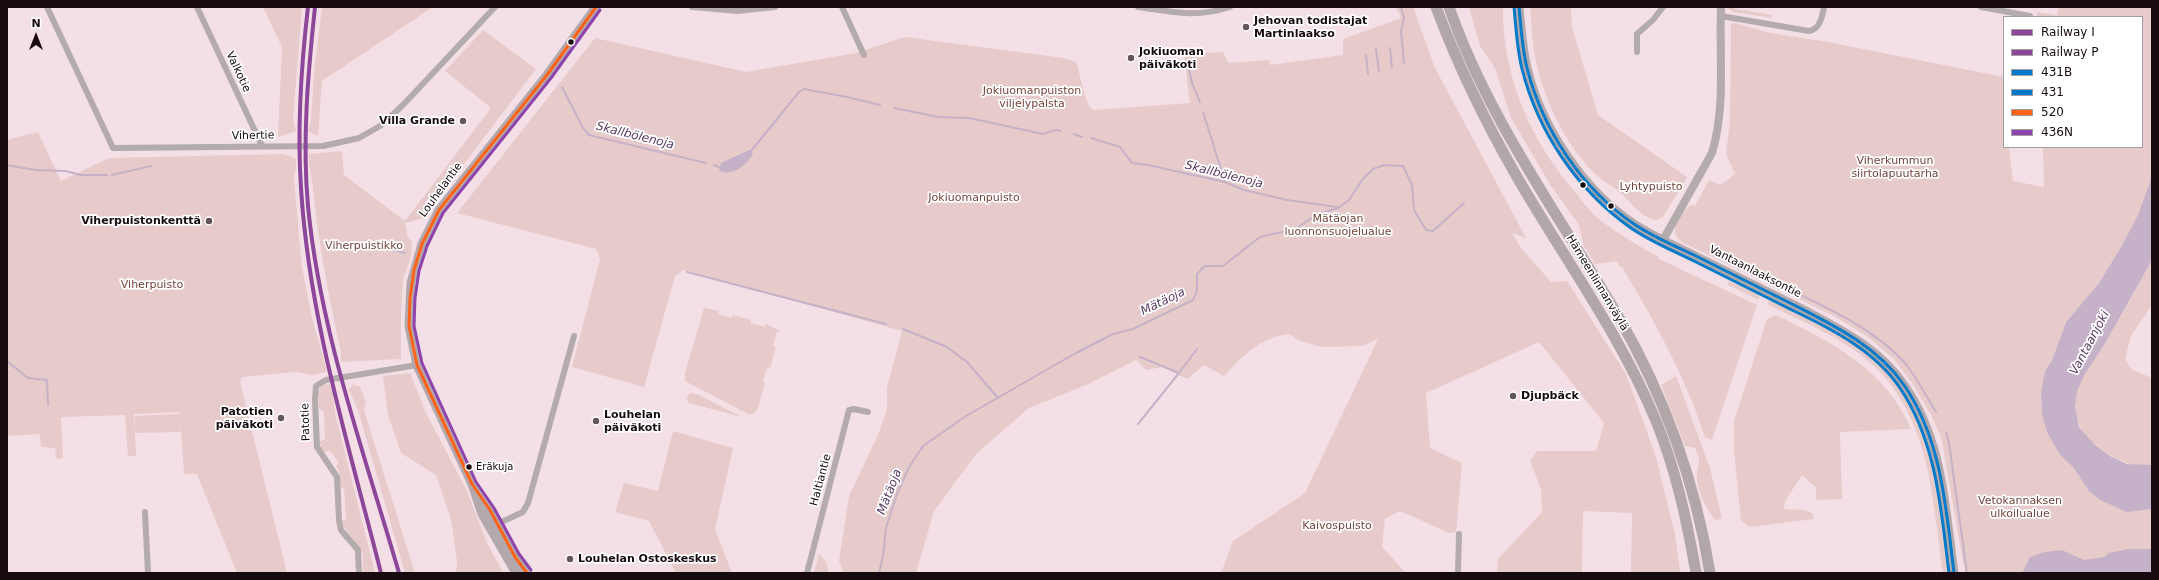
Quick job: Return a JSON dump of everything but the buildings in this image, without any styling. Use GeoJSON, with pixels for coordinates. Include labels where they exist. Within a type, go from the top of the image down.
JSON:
{"type":"FeatureCollection","features":[{"type":"Feature","properties":{"kind":"highway"},"geometry":{"type":"LineString","coordinates":[[1432,7],[1448,40]]}},
{"type":"Feature","properties":{"kind":"highway","name":"Hämeenlinnanväylä"},"geometry":{"type":"LineString","coordinates":[[1436,7],[1448,40],[1478,105],[1503,151],[1606,323],[1656,421],[1683,506],[1696,573]]}},
{"type":"Feature","properties":{"kind":"highway","name":"Hämeenlinnanväylä"},"geometry":{"type":"LineString","coordinates":[[1449,7],[1458,33],[1490,100],[1529,172],[1618,317],[1664,407],[1686,467],[1704,537],[1710,573]]}},
{"type":"Feature","properties":{"kind":"main road","name":"Louhelantie"},"geometry":{"type":"LineString","coordinates":[[516,573],[472,484],[417,365],[412,346],[408,312],[414,270],[426,233],[439,210],[547,75],[596,7]]}},
{"type":"Feature","properties":{"kind":"main road","name":"Vantaanlaaksontie"},"geometry":{"type":"LineString","coordinates":[[1519,7],[1527,69],[1536,95],[1562,150],[1581,174],[1617,210],[1634,224],[1663,240],[1848,333],[1864,343],[1889,366],[1913,399],[1935,447],[1954,573]]}},
{"type":"Feature","properties":{"kind":"main road","name":"Louhelantie"},"geometry":{"type":"LineString","coordinates":[[494,526],[527,573]]}},
{"type":"Feature","properties":{"kind":"street","name":"Vihertie"},"geometry":{"type":"LineString","coordinates":[[47,7],[113,148],[333,145],[351,141],[366,135],[380,126],[402,106],[495,7]]}},
{"type":"Feature","properties":{"kind":"street","name":"Valkotie"},"geometry":{"type":"LineString","coordinates":[[197,7],[262,146]]}},
{"type":"Feature","properties":{"kind":"street"},"geometry":{"type":"LineString","coordinates":[[692,7],[710,10],[738,11],[775,7]]}},
{"type":"Feature","properties":{"kind":"street"},"geometry":{"type":"LineString","coordinates":[[842,7],[864,55]]}},
{"type":"Feature","properties":{"kind":"street"},"geometry":{"type":"LineString","coordinates":[[1138,7],[1186,14],[1210,13],[1230,7]]}},
{"type":"Feature","properties":{"kind":"street"},"geometry":{"type":"LineString","coordinates":[[1637,52],[1637,34],[1653,20],[1663,7]]}},
{"type":"Feature","properties":{"kind":"street"},"geometry":{"type":"LineString","coordinates":[[1663,240],[1712,152],[1715,142],[1720,115],[1721,7]]}},
{"type":"Feature","properties":{"kind":"street"},"geometry":{"type":"LineString","coordinates":[[1721,16],[1808,31],[1813,30],[1819,24],[1824,7]]}},
{"type":"Feature","properties":{"kind":"street"},"geometry":{"type":"LineString","coordinates":[[1981,7],[2005,9],[2030,16]]}},
{"type":"Feature","properties":{"kind":"street"},"geometry":{"type":"LineString","coordinates":[[494,526],[523,512],[528,503],[574,336]]}},
{"type":"Feature","properties":{"kind":"street","name":"Patotie"},"geometry":{"type":"LineString","coordinates":[[359,573],[358,550],[341,530],[338,520],[337,476],[317,447],[315,400],[316,386],[326,380],[417,365]]}},
{"type":"Feature","properties":{"kind":"street","name":"Haltiantie"},"geometry":{"type":"LineString","coordinates":[[807,573],[849,410],[854,409],[868,412]]}},
{"type":"Feature","properties":{"kind":"street"},"geometry":{"type":"LineString","coordinates":[[145,512],[148,573]]}},
{"type":"Feature","properties":{"kind":"street"},"geometry":{"type":"LineString","coordinates":[[1458,573],[1460,534]]}},
{"type":"Feature","properties":{"kind":"green space"},"geometry":{"type":"Polygon","coordinates":[[[263,7],[302,7],[293,119],[296,131],[278,137],[282,47],[263,7]]]}},
{"type":"Feature","properties":{"kind":"green space"},"geometry":{"type":"Polygon","coordinates":[[[322,7],[433,7],[322,81],[318,136],[308,131],[311,120],[314,71],[322,7]]]}},
{"type":"Feature","properties":{"kind":"green space","name":"Jokiuomanpuisto"},"geometry":{"type":"Polygon","coordinates":[[[1396,7],[1413,7],[1435,68],[1526,238],[1512,233],[1521,248],[1551,282],[1567,281],[1626,374],[1656,457],[1675,534],[1680,573],[1631,573],[1632,513],[1583,511],[1582,573],[1497,573],[1498,559],[1542,512],[1541,489],[1530,461],[1537,451],[1596,451],[1604,423],[1539,342],[1426,393],[1430,448],[1462,463],[1456,532],[1449,533],[1400,511],[1385,519],[1382,547],[1406,573],[1221,573],[1233,541],[1305,493],[1378,339],[1363,346],[1322,347],[1300,341],[1289,334],[1269,339],[1261,343],[1238,361],[1224,376],[1204,365],[1187,379],[1162,367],[1146,370],[1136,360],[1086,385],[1029,408],[977,453],[934,511],[916,573],[844,573],[839,561],[849,496],[878,435],[887,409],[887,388],[902,331],[683,270],[675,276],[644,387],[572,367],[600,259],[596,249],[457,213],[595,38],[746,72],[856,53],[905,37],[1064,58],[1076,62],[1087,101],[1093,110],[1190,103],[1184,54],[1223,52],[1228,63],[1269,60],[1270,65],[1343,55],[1343,39],[1401,18],[1396,7]]]}},
{"type":"Feature","properties":{"kind":"green space"},"geometry":{"type":"Polygon","coordinates":[[[1469,7],[1503,7],[1504,33],[1508,58],[1522,107],[1545,152],[1587,207],[1605,224],[1659,257],[1657,258],[1757,305],[1712,440],[1705,437],[1679,371],[1646,308],[1622,267],[1620,267],[1617,261],[1595,264],[1584,246],[1578,223],[1551,186],[1511,118],[1495,68],[1480,46],[1469,7]]]}},
{"type":"Feature","properties":{"kind":"green space","name":"Lyhtypuisto"},"geometry":{"type":"Polygon","coordinates":[[[1530,7],[1571,7],[1572,27],[1598,115],[1687,177],[1663,217],[1656,220],[1639,212],[1621,193],[1603,180],[1588,166],[1576,152],[1565,135],[1547,98],[1536,61],[1530,7]]]}},
{"type":"Feature","properties":{"kind":"green space"},"geometry":{"type":"Polygon","coordinates":[[[1726,7],[1772,15],[1772,18],[1733,12],[1726,7]]]}},
{"type":"Feature","properties":{"kind":"green space"},"geometry":{"type":"Polygon","coordinates":[[[2059,7],[2152,7],[2152,176],[2138,215],[2121,247],[2099,283],[2066,322],[2052,360],[2045,371],[2041,392],[2042,415],[2060,455],[2073,467],[2080,478],[2127,511],[2152,509],[2152,573],[1965,573],[1941,437],[1931,415],[1912,383],[1894,359],[1868,337],[1836,317],[1682,242],[1677,238],[1675,233],[1675,228],[1679,218],[1690,205],[1695,206],[1709,180],[1721,185],[1735,174],[1726,154],[1730,121],[1731,24],[1735,23],[1770,33],[1823,41],[2003,77],[2003,148],[2009,148],[2013,181],[2044,187],[2043,148],[2143,148],[2143,16],[2036,16],[2037,12],[2057,15],[2059,7]]]}},
{"type":"Feature","properties":{"kind":"green space","name":"Viherpuistikko"},"geometry":{"type":"Polygon","coordinates":[[[483,30],[536,69],[423,218],[405,223],[408,238],[412,241],[411,257],[403,279],[401,359],[341,362],[341,352],[321,250],[309,154],[342,151],[344,175],[405,221],[491,108],[445,71],[483,30]]]}},
{"type":"Feature","properties":{"kind":"green space","name":"Viherpuisto"},"geometry":{"type":"Polygon","coordinates":[[[38,132],[61,181],[109,158],[284,154],[296,159],[294,179],[302,267],[311,314],[327,372],[312,375],[295,372],[242,377],[240,382],[287,573],[237,573],[197,474],[184,474],[180,412],[134,414],[136,456],[128,456],[125,415],[61,417],[63,458],[56,459],[55,448],[41,447],[40,434],[7,436],[7,140],[38,132]]]}},
{"type":"Feature","properties":{"kind":"green space"},"geometry":{"type":"Polygon","coordinates":[[[2152,260],[2152,305],[2131,336],[2125,359],[2131,369],[2152,378],[2152,465],[2145,466],[2124,462],[2105,452],[2089,440],[2079,425],[2077,419],[2075,398],[2081,380],[2107,340],[2152,260]]]}},
{"type":"Feature","properties":{"kind":"green space"},"geometry":{"type":"Polygon","coordinates":[[[1728,281],[1756,292],[1759,295],[1759,300],[1728,285],[1728,281]]]}},
{"type":"Feature","properties":{"kind":"green space"},"geometry":{"type":"Polygon","coordinates":[[[1771,300],[1828,328],[1864,351],[1890,376],[1910,403],[1923,432],[1932,463],[1939,497],[1949,573],[1943,573],[1930,480],[1922,450],[1912,422],[1898,395],[1879,371],[1854,350],[1844,343],[1769,305],[1768,302],[1771,300]]]}},
{"type":"Feature","properties":{"kind":"green space"},"geometry":{"type":"Polygon","coordinates":[[[704,308],[719,311],[718,314],[732,318],[733,315],[751,320],[751,323],[765,327],[766,324],[779,330],[773,346],[776,347],[770,368],[767,367],[763,381],[765,382],[758,408],[753,414],[748,414],[685,381],[685,373],[704,308]]]}},
{"type":"Feature","properties":{"kind":"green space"},"geometry":{"type":"Polygon","coordinates":[[[1776,315],[1836,347],[1872,374],[1887,390],[1900,408],[1911,429],[1840,432],[1842,499],[1816,500],[1816,488],[1802,475],[1785,501],[1784,509],[1803,510],[1812,513],[1814,519],[1749,527],[1741,520],[1734,451],[1734,421],[1767,319],[1776,315]]]}},
{"type":"Feature","properties":{"kind":"green space"},"geometry":{"type":"Polygon","coordinates":[[[410,373],[426,413],[467,491],[487,543],[503,573],[456,573],[457,561],[451,519],[436,475],[401,453],[388,415],[383,376],[410,373]]]}},
{"type":"Feature","properties":{"kind":"green space"},"geometry":{"type":"Polygon","coordinates":[[[1676,376],[1710,468],[1722,519],[1715,520],[1703,500],[1699,490],[1697,478],[1699,458],[1695,448],[1685,446],[1661,385],[1676,376]]]}},
{"type":"Feature","properties":{"kind":"green space"},"geometry":{"type":"Polygon","coordinates":[[[329,384],[333,392],[335,413],[375,573],[363,573],[363,554],[343,525],[342,520],[346,520],[344,488],[340,488],[339,472],[336,466],[339,462],[329,450],[325,453],[321,448],[320,441],[325,439],[324,412],[319,408],[318,394],[321,386],[329,384]]]}},
{"type":"Feature","properties":{"kind":"green space"},"geometry":{"type":"Polygon","coordinates":[[[353,384],[360,387],[366,402],[364,409],[366,417],[415,573],[405,573],[358,410],[349,390],[353,384]]]}},
{"type":"Feature","properties":{"kind":"green space"},"geometry":{"type":"Polygon","coordinates":[[[690,393],[697,394],[742,417],[689,403],[686,399],[690,393]]]}},
{"type":"Feature","properties":{"kind":"green space"},"geometry":{"type":"Polygon","coordinates":[[[180,414],[181,432],[135,433],[135,416],[180,414]]]}},
{"type":"Feature","properties":{"kind":"green space"},"geometry":{"type":"Polygon","coordinates":[[[673,431],[733,448],[715,529],[732,573],[676,573],[649,521],[615,512],[624,483],[658,491],[673,431]]]}},
{"type":"Feature","properties":{"kind":"green space"},"geometry":{"type":"Polygon","coordinates":[[[819,554],[826,562],[829,573],[814,573],[819,554]]]}},
{"type":"Feature","properties":{"kind":"water"},"geometry":{"type":"Polygon","coordinates":[[[749,150],[753,153],[751,158],[739,169],[729,172],[719,170],[721,163],[749,150]]]}},
{"type":"Feature","properties":{"kind":"water","name":"Vantaanjoki"},"geometry":{"type":"Polygon","coordinates":[[[2152,176],[2152,260],[2106,342],[2085,374],[2077,391],[2075,407],[2079,427],[2095,445],[2110,456],[2127,464],[2152,465],[2152,509],[2127,512],[2100,500],[2089,491],[2073,467],[2060,455],[2047,432],[2042,415],[2041,392],[2045,371],[2052,360],[2066,322],[2099,283],[2121,247],[2138,215],[2152,176]]]}},
{"type":"Feature","properties":{"kind":"water"},"geometry":{"type":"Polygon","coordinates":[[[2128,549],[2152,549],[2152,573],[2022,573],[2030,557],[2045,552],[2062,550],[2084,560],[2104,557],[2109,553],[2128,549]]]}},
{"type":"Feature","properties":{"kind":"waterway"},"geometry":{"type":"LineString","coordinates":[[1401,7],[1404,18],[1401,31],[1404,63]]}},
{"type":"Feature","properties":{"kind":"waterway"},"geometry":{"type":"LineString","coordinates":[[1390,48],[1392,68]]}},
{"type":"Feature","properties":{"kind":"waterway"},"geometry":{"type":"LineString","coordinates":[[1376,49],[1379,71]]}},
{"type":"Feature","properties":{"kind":"waterway"},"geometry":{"type":"LineString","coordinates":[[1366,55],[1368,74]]}},
{"type":"Feature","properties":{"kind":"waterway"},"geometry":{"type":"LineString","coordinates":[[1187,60],[1192,83],[1200,102]]}},
{"type":"Feature","properties":{"kind":"waterway","name":"Skallbölenoja"},"geometry":{"type":"LineString","coordinates":[[562,87],[583,128],[589,135],[706,163]]}},
{"type":"Feature","properties":{"kind":"waterway","name":"Skallbölenoja"},"geometry":{"type":"LineString","coordinates":[[751,151],[799,92],[804,89],[880,105]]}},
{"type":"Feature","properties":{"kind":"waterway","name":"Skallbölenoja"},"geometry":{"type":"LineString","coordinates":[[894,108],[938,117],[969,118],[1043,134],[1056,130],[1061,131]]}},
{"type":"Feature","properties":{"kind":"waterway"},"geometry":{"type":"LineString","coordinates":[[1203,112],[1225,182]]}},
{"type":"Feature","properties":{"kind":"waterway","name":"Skallbölenoja"},"geometry":{"type":"LineString","coordinates":[[1074,134],[1082,137]]}},
{"type":"Feature","properties":{"kind":"waterway","name":"Skallbölenoja"},"geometry":{"type":"LineString","coordinates":[[1091,138],[1120,147],[1132,163],[1148,165],[1225,182],[1244,190],[1287,200],[1337,207]]}},
{"type":"Feature","properties":{"kind":"waterway"},"geometry":{"type":"LineString","coordinates":[[7,165],[35,170],[65,171],[81,175],[107,175]]}},
{"type":"Feature","properties":{"kind":"waterway","name":"Skallbölenoja"},"geometry":{"type":"LineString","coordinates":[[714,165],[719,167]]}},
{"type":"Feature","properties":{"kind":"waterway","name":"Mätäoja"},"geometry":{"type":"LineString","coordinates":[[879,573],[883,556],[886,528],[897,494],[909,467],[923,446],[966,416],[1076,353],[1113,334],[1133,329],[1193,300],[1197,291],[1197,274],[1205,266],[1223,266],[1260,237],[1295,229],[1318,214],[1338,208],[1349,200],[1362,180],[1373,169],[1384,165],[1403,166],[1412,185],[1414,210],[1426,230],[1433,231],[1464,203]]}},
{"type":"Feature","properties":{"kind":"waterway"},"geometry":{"type":"LineString","coordinates":[[112,175],[151,166]]}},
{"type":"Feature","properties":{"kind":"waterway"},"geometry":{"type":"LineString","coordinates":[[343,244],[382,247],[405,253]]}},
{"type":"Feature","properties":{"kind":"waterway"},"geometry":{"type":"LineString","coordinates":[[687,272],[886,324]]}},
{"type":"Feature","properties":{"kind":"waterway"},"geometry":{"type":"LineString","coordinates":[[1778,284],[1846,318],[1877,338],[1892,350],[1905,363],[1936,412]]}},
{"type":"Feature","properties":{"kind":"waterway"},"geometry":{"type":"LineString","coordinates":[[903,329],[947,347],[967,362],[998,398]]}},
{"type":"Feature","properties":{"kind":"waterway"},"geometry":{"type":"LineString","coordinates":[[1179,373],[1197,349]]}},
{"type":"Feature","properties":{"kind":"waterway"},"geometry":{"type":"LineString","coordinates":[[1138,424],[1179,373],[1140,357]]}},
{"type":"Feature","properties":{"kind":"waterway"},"geometry":{"type":"LineString","coordinates":[[7,361],[28,378],[47,380],[48,405]]}},
{"type":"Feature","properties":{"kind":"waterway"},"geometry":{"type":"LineString","coordinates":[[1946,432],[1949,443],[1967,573]]}},
{"type":"Feature","properties":{"kind":"rail line","name":"P"},"geometry":{"type":"LineString","coordinates":[[308,7],[303,52],[299,143],[305,237],[321,334],[381,573]]}},
{"type":"Feature","properties":{"kind":"rail line","name":"I"},"geometry":{"type":"LineString","coordinates":[[315,7],[308,82],[306,131],[306,181],[314,253],[322,299],[333,346],[358,437],[399,573]]}},
{"type":"Feature","properties":{"kind":"transit line","name":"520"},"geometry":{"type":"LineString","coordinates":[[527,573],[515,557],[490,510],[472,484],[417,365],[409,326],[410,298],[414,270],[422,244],[439,210],[547,75],[596,7]]}},
{"type":"Feature","properties":{"kind":"transit line","name":"431"},"geometry":{"type":"LineString","coordinates":[[1514,7],[1520,61],[1529,92],[1538,115],[1562,158],[1593,196],[1611,213],[1646,238],[1822,325],[1852,342],[1878,363],[1900,388],[1912,409],[1930,454],[1940,501],[1949,573]]}},
{"type":"Feature","properties":{"kind":"transit line","name":"431B"},"geometry":{"type":"LineString","coordinates":[[1519,7],[1525,60],[1534,91],[1543,113],[1567,156],[1597,193],[1615,210],[1649,233],[1807,312],[1853,338],[1881,359],[1904,385],[1917,406],[1927,429],[1934,452],[1945,500],[1954,573]]}},
{"type":"Feature","properties":{"kind":"transit line","name":"436N"},"geometry":{"type":"LineString","coordinates":[[531,570],[519,554],[494,508],[476,482],[422,363],[414,326],[415,298],[419,271],[427,246],[443,213],[551,78],[600,10]]}},
{"type":"Feature","properties":{"kind":"place","name":"Jehovan todistajat Martinlaakso"},"geometry":{"type":"Point","coordinates":[1246,27]}},
{"type":"Feature","properties":{"kind":"place","name":"Jokiuoman päiväkoti"},"geometry":{"type":"Point","coordinates":[1131,58]}},
{"type":"Feature","properties":{"kind":"place","name":"Villa Grande"},"geometry":{"type":"Point","coordinates":[463,121]}},
{"type":"Feature","properties":{"kind":"place","name":"Viherpuistonkenttä"},"geometry":{"type":"Point","coordinates":[209,221]}},
{"type":"Feature","properties":{"kind":"place","name":"Djupbäck"},"geometry":{"type":"Point","coordinates":[1513,396]}},
{"type":"Feature","properties":{"kind":"place","name":"Patotien päiväkoti"},"geometry":{"type":"Point","coordinates":[281,418]}},
{"type":"Feature","properties":{"kind":"place","name":"Louhelan päiväkoti"},"geometry":{"type":"Point","coordinates":[596,421]}},
{"type":"Feature","properties":{"kind":"place","name":"Eräkuja"},"geometry":{"type":"Point","coordinates":[469,467]}},
{"type":"Feature","properties":{"kind":"place","name":"Louhelan Ostoskeskus"},"geometry":{"type":"Point","coordinates":[570,559]}},
{"type":"Feature","properties":{"kind":"park label","name":"Jokiuomanpuiston viljelypalsta"},"geometry":{"type":"Point","coordinates":[1032,97]}},
{"type":"Feature","properties":{"kind":"park label","name":"Viherkummun siirtolapuutarha"},"geometry":{"type":"Point","coordinates":[1895,167]}},
{"type":"Feature","properties":{"kind":"park label","name":"Mätäojan luonnonsuojelualue"},"geometry":{"type":"Point","coordinates":[1338,225]}},
{"type":"Feature","properties":{"kind":"park label","name":"Vetokannaksen ulkoilualue"},"geometry":{"type":"Point","coordinates":[2020,507]}},
{"type":"Feature","properties":{"kind":"park label","name":"Kaivospuisto"},"geometry":{"type":"Point","coordinates":[1337,526]}}]}
